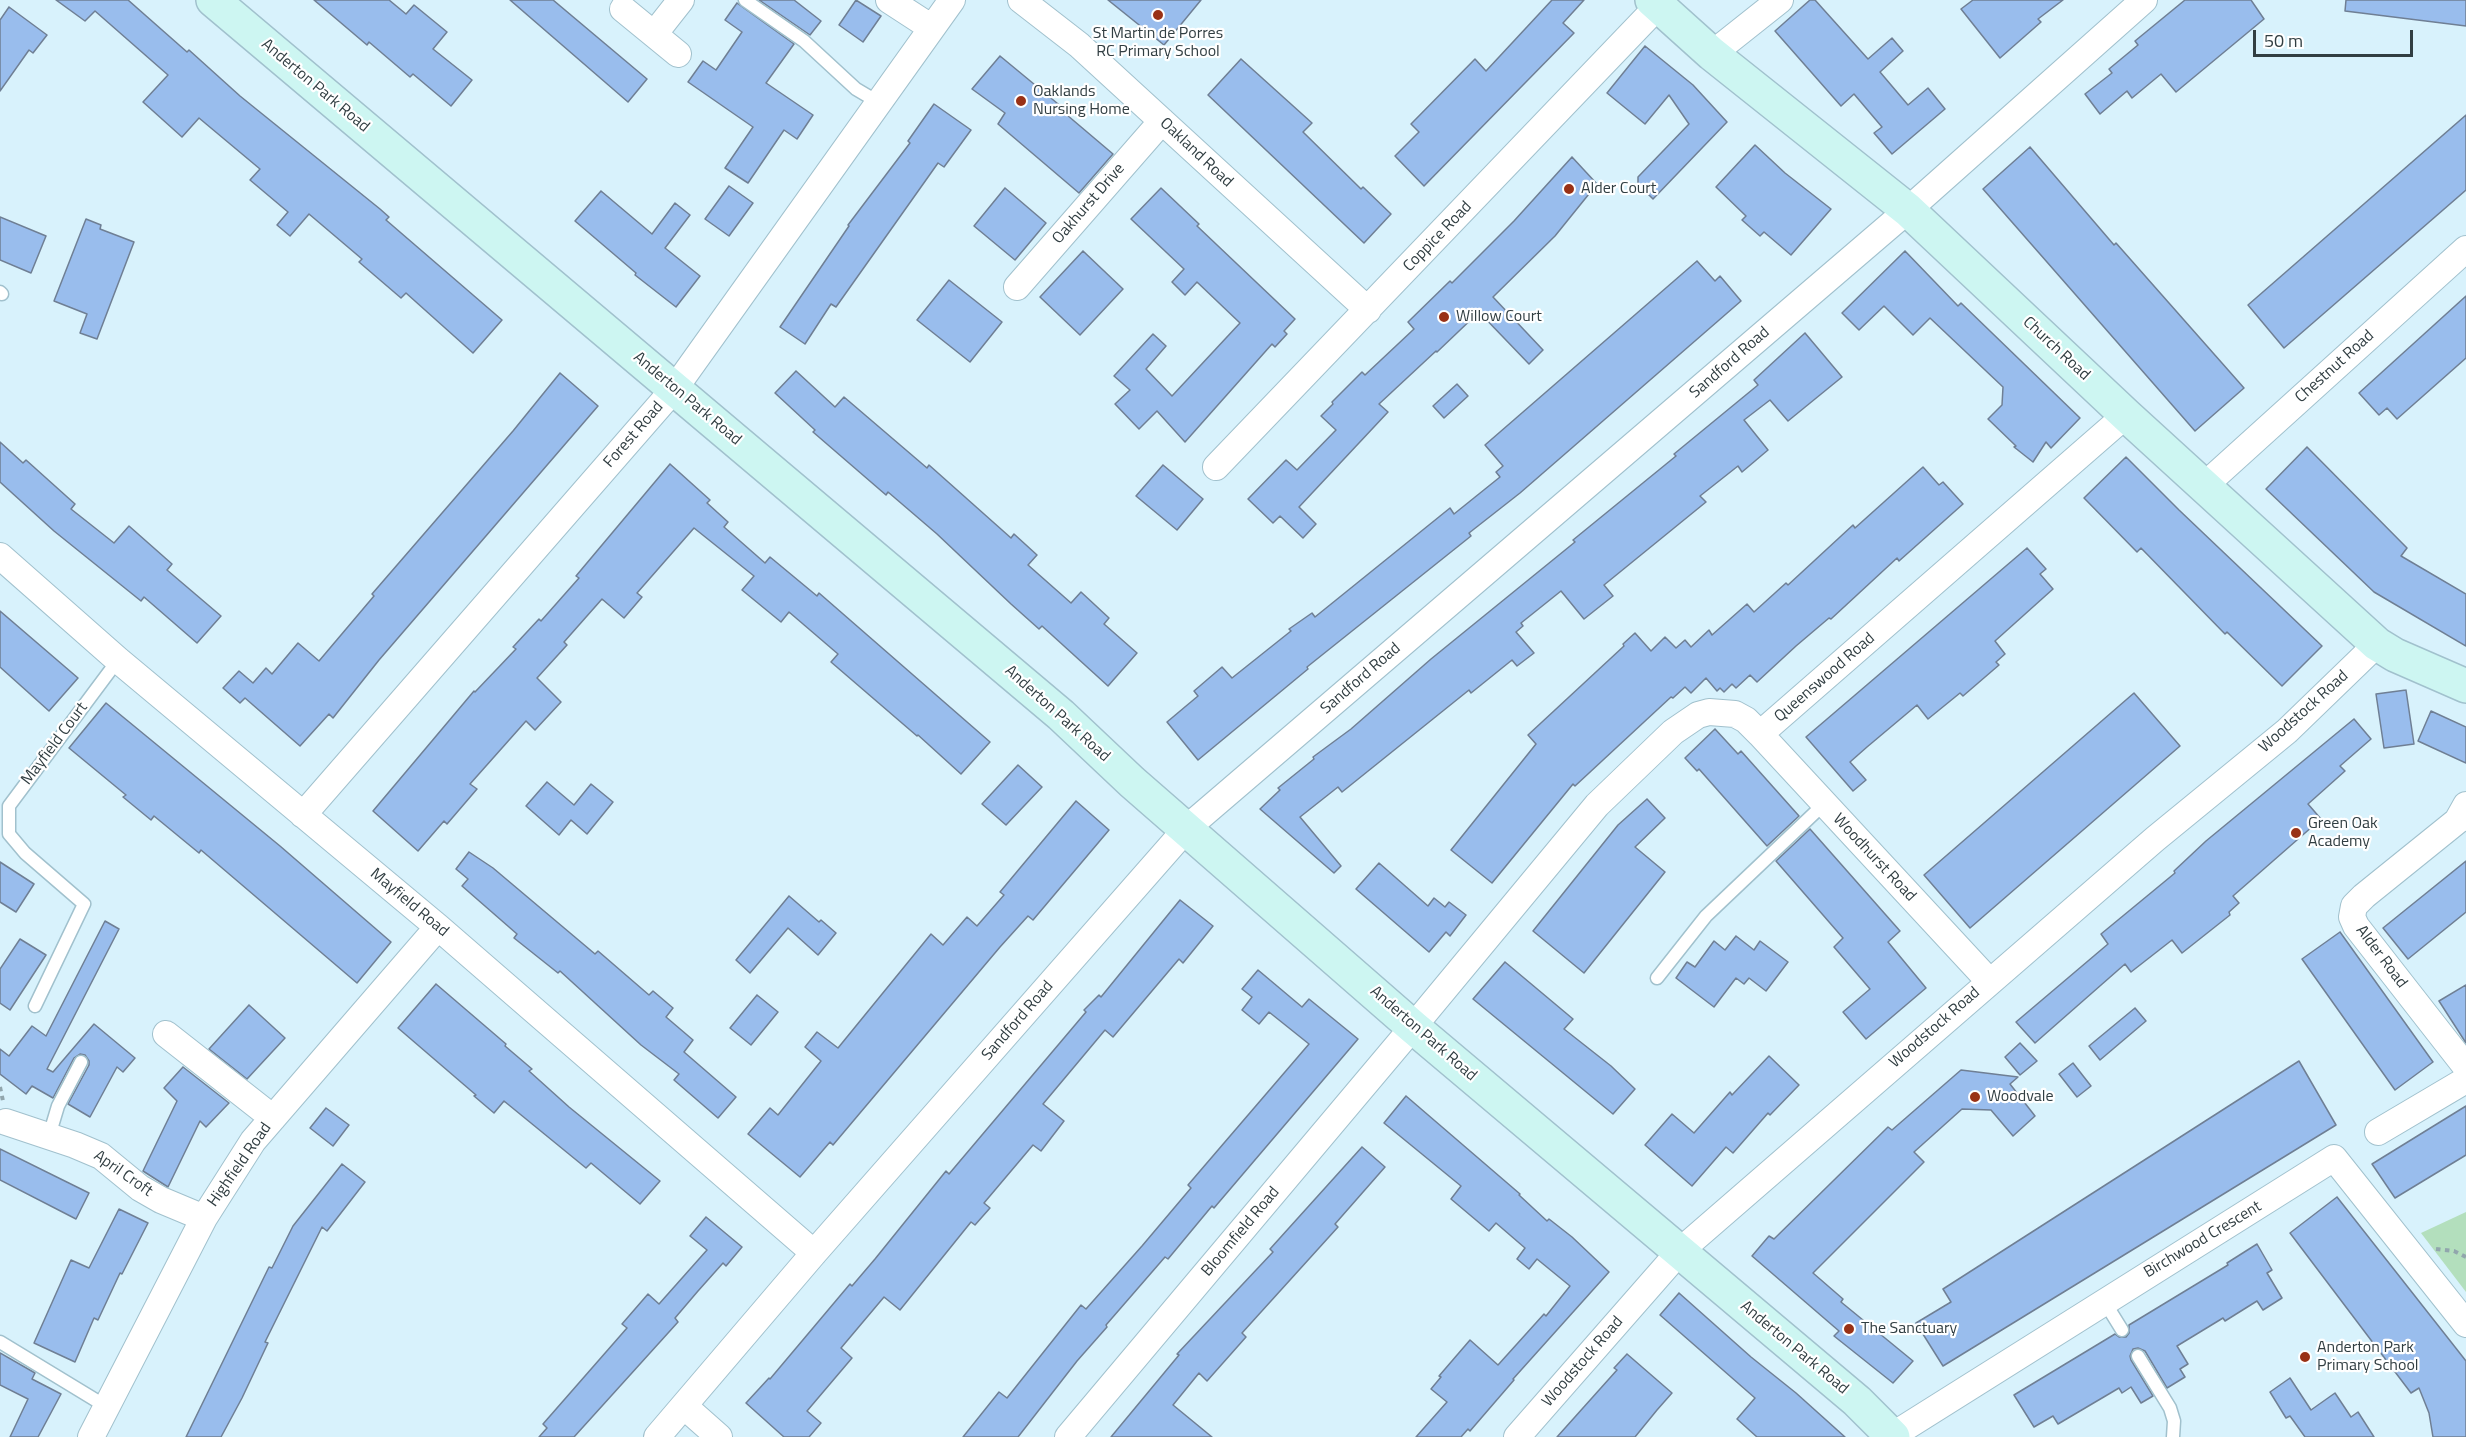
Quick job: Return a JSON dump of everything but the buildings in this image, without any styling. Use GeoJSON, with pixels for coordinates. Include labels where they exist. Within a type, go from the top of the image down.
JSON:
{"type":"FeatureCollection","features":[{"type":"Feature","properties":{"kind":"street","name":"Anderton Park Road"},"geometry":{"type":"LineString","coordinates":[[213,0],[1061,715],[1132,782],[1413,1027],[1857,1401],[1891,1436]]}},
{"type":"Feature","properties":{"kind":"street"},"geometry":{"type":"LineString","coordinates":[[655,33],[681,0]]}},
{"type":"Feature","properties":{"kind":"street"},"geometry":{"type":"LineString","coordinates":[[889,0],[932,28]]}},
{"type":"Feature","properties":{"kind":"street","name":"Forest Road"},"geometry":{"type":"LineString","coordinates":[[303,815],[675,388],[952,0]]}},
{"type":"Feature","properties":{"kind":"street","name":"Oakland Road"},"geometry":{"type":"LineString","coordinates":[[1021,0],[1079,45],[1368,310]]}},
{"type":"Feature","properties":{"kind":"street"},"geometry":{"type":"LineString","coordinates":[[1712,54],[1780,0]]}},
{"type":"Feature","properties":{"kind":"street","name":"Sandford Road"},"geometry":{"type":"LineString","coordinates":[[657,1437],[814,1253],[1187,828],[1908,210],[2144,0]]}},
{"type":"Feature","properties":{"kind":"street","name":"Church Road"},"geometry":{"type":"LineString","coordinates":[[1655,3],[1712,54],[1908,210],[2126,415],[2377,644],[2396,655],[2466,686]]}},
{"type":"Feature","properties":{"kind":"street","name":"Coppice Road"},"geometry":{"type":"LineString","coordinates":[[1216,467],[1368,310],[1655,3]]}},
{"type":"Feature","properties":{"kind":"street"},"geometry":{"type":"LineString","coordinates":[[623,9],[678,54]]}},
{"type":"Feature","properties":{"kind":"street","name":"Oakhurst Drive"},"geometry":{"type":"LineString","coordinates":[[1017,287],[1162,122]]}},
{"type":"Feature","properties":{"kind":"street","name":"Chestnut Road"},"geometry":{"type":"LineString","coordinates":[[2205,485],[2466,249]]}},
{"type":"Feature","properties":{"kind":"street","name":"Queenswood Road"},"geometry":{"type":"LineString","coordinates":[[1413,1027],[1597,805],[1673,732],[1698,715],[1722,712],[1735,714],[1746,720],[1760,734],[2126,415]]}},
{"type":"Feature","properties":{"kind":"street","name":"Mayfield Road"},"geometry":{"type":"LineString","coordinates":[[0,556],[118,660],[438,927],[814,1253]]}},
{"type":"Feature","properties":{"kind":"street","name":"Woodstock Road"},"geometry":{"type":"LineString","coordinates":[[1516,1437],[1680,1251],[1989,981],[2155,839],[2287,731],[2377,644]]}},
{"type":"Feature","properties":{"kind":"street","name":"Woodhurst Road"},"geometry":{"type":"LineString","coordinates":[[1760,734],[1989,981]]}},
{"type":"Feature","properties":{"kind":"street","name":"Alder Road"},"geometry":{"type":"LineString","coordinates":[[2466,806],[2457,821],[2364,896],[2354,906],[2352,917],[2356,926],[2466,1067]]}},
{"type":"Feature","properties":{"kind":"street","name":"Highfield Road"},"geometry":{"type":"LineString","coordinates":[[91,1437],[204,1218],[253,1141],[438,927]]}},
{"type":"Feature","properties":{"kind":"street","name":"Bloomfield Road"},"geometry":{"type":"LineString","coordinates":[[1068,1437],[1413,1027]]}},
{"type":"Feature","properties":{"kind":"street"},"geometry":{"type":"LineString","coordinates":[[166,1034],[273,1118]]}},
{"type":"Feature","properties":{"kind":"street"},"geometry":{"type":"LineString","coordinates":[[2378,1132],[2466,1080]]}},
{"type":"Feature","properties":{"kind":"street","name":"April Croft"},"geometry":{"type":"LineString","coordinates":[[6,1122],[101,1156],[140,1188],[161,1200],[204,1218]]}},
{"type":"Feature","properties":{"kind":"street","name":"Birchwood Crescent"},"geometry":{"type":"LineString","coordinates":[[1891,1436],[2334,1158],[2466,1324]]}},
{"type":"Feature","properties":{"kind":"street"},"geometry":{"type":"LineString","coordinates":[[684,1406],[719,1437]]}},
{"type":"Feature","properties":{"kind":"lane"},"geometry":{"type":"LineString","coordinates":[[745,0],[804,41],[856,89],[878,102]]}},
{"type":"Feature","properties":{"kind":"lane","name":"Mayfield Court"},"geometry":{"type":"LineString","coordinates":[[35,1006],[84,904],[25,853],[9,834],[9,806],[118,660]]}},
{"type":"Feature","properties":{"kind":"lane"},"geometry":{"type":"LineString","coordinates":[[1657,978],[1706,916],[1824,804]]}},
{"type":"Feature","properties":{"kind":"lane"},"geometry":{"type":"LineString","coordinates":[[49,1136],[58,1106],[81,1062]]}},
{"type":"Feature","properties":{"kind":"lane"},"geometry":{"type":"LineString","coordinates":[[2104,1301],[2122,1330]]}},
{"type":"Feature","properties":{"kind":"lane"},"geometry":{"type":"LineString","coordinates":[[0,1342],[107,1407]]}},
{"type":"Feature","properties":{"kind":"lane"},"geometry":{"type":"LineString","coordinates":[[2138,1356],[2170,1408],[2174,1421],[2173,1437]]}},
{"type":"Feature","properties":{"kind":"green space"},"geometry":{"type":"Polygon","coordinates":[[[2466,1212],[2466,1292],[2421,1233],[2466,1212]]]}},
{"type":"Feature","properties":{"kind":"place","name":"St Martin de Porres RC Primary School"},"geometry":{"type":"Point","coordinates":[1158,15]}},
{"type":"Feature","properties":{"kind":"place","name":"Oaklands Nursing Home"},"geometry":{"type":"Point","coordinates":[1021,101]}},
{"type":"Feature","properties":{"kind":"place","name":"Alder Court"},"geometry":{"type":"Point","coordinates":[1569,189]}},
{"type":"Feature","properties":{"kind":"place","name":"Willow Court"},"geometry":{"type":"Point","coordinates":[1444,317]}},
{"type":"Feature","properties":{"kind":"place","name":"Green Oak Academy"},"geometry":{"type":"Point","coordinates":[2296,833]}},
{"type":"Feature","properties":{"kind":"place","name":"Woodvale"},"geometry":{"type":"Point","coordinates":[1975,1097]}},
{"type":"Feature","properties":{"kind":"place","name":"The Sanctuary"},"geometry":{"type":"Point","coordinates":[1849,1329]}},
{"type":"Feature","properties":{"kind":"place","name":"Anderton Park Primary School"},"geometry":{"type":"Point","coordinates":[2305,1357]}}]}
